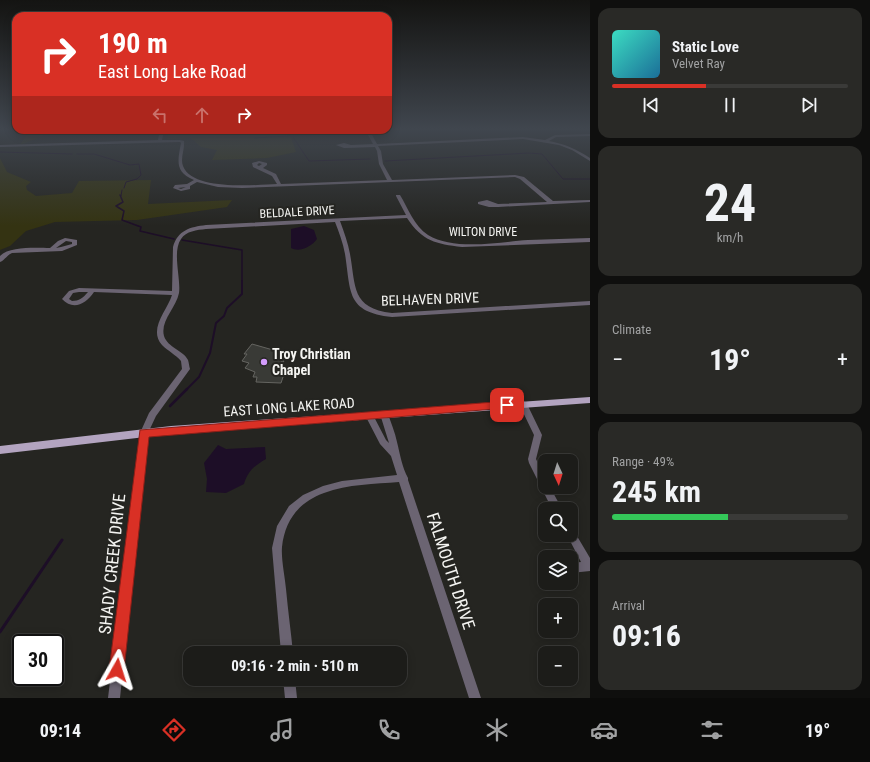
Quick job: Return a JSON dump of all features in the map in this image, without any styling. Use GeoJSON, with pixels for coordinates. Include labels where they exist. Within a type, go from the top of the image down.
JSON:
{"type":"FeatureCollection","features":[{"type":"Feature","properties":{"kind":"main road","name":"EAST LONG LAKE ROAD"},"geometry":{"type":"LineString","coordinates":[[0,450],[144,433],[587,399]]}},
{"type":"Feature","properties":{"kind":"street"},"geometry":{"type":"LineString","coordinates":[[182,161],[181,167],[186,174],[198,180],[228,187],[515,176],[522,178],[552,203]]}},
{"type":"Feature","properties":{"kind":"street"},"geometry":{"type":"LineString","coordinates":[[381,161],[390,181]]}},
{"type":"Feature","properties":{"kind":"street"},"geometry":{"type":"LineString","coordinates":[[260,168],[276,177],[280,186]]}},
{"type":"Feature","properties":{"kind":"street"},"geometry":{"type":"LineString","coordinates":[[188,185],[198,180]]}},
{"type":"Feature","properties":{"kind":"street","name":"WILTON DRIVE"},"geometry":{"type":"LineString","coordinates":[[398,196],[419,230],[427,236],[452,244],[590,240]]}},
{"type":"Feature","properties":{"kind":"street"},"geometry":{"type":"LineString","coordinates":[[498,206],[590,201]]}},
{"type":"Feature","properties":{"kind":"street","name":"BELDALE DRIVE"},"geometry":{"type":"LineString","coordinates":[[176,293],[176,243],[181,236],[187,232],[210,226],[409,216]]}},
{"type":"Feature","properties":{"kind":"street","name":"BELHAVEN DRIVE"},"geometry":{"type":"LineString","coordinates":[[337,220],[346,247],[354,293],[360,304],[372,312],[392,315],[590,302]]}},
{"type":"Feature","properties":{"kind":"street"},"geometry":{"type":"LineString","coordinates":[[0,260],[7,253],[52,249]]}},
{"type":"Feature","properties":{"kind":"street"},"geometry":{"type":"LineString","coordinates":[[92,291],[176,293],[162,324],[160,333],[164,342],[185,361],[186,370],[157,408],[144,433]]}},
{"type":"Feature","properties":{"kind":"street"},"geometry":{"type":"LineString","coordinates":[[523,404],[538,435],[532,459],[538,474]]}},
{"type":"Feature","properties":{"kind":"street","name":"FALMOUTH DRIVE"},"geometry":{"type":"LineString","coordinates":[[384,414],[394,442],[395,455],[404,478],[475,698]]}},
{"type":"Feature","properties":{"kind":"street","name":"FALMOUTH DRIVE"},"geometry":{"type":"LineString","coordinates":[[369,415],[383,442],[395,455]]}},
{"type":"Feature","properties":{"kind":"street","name":"SHADY CREEK DRIVE"},"geometry":{"type":"LineString","coordinates":[[114,698],[144,433]]}},
{"type":"Feature","properties":{"kind":"street"},"geometry":{"type":"LineString","coordinates":[[286,646],[277,556],[278,536],[284,520],[303,498],[318,490],[342,484],[404,478]]}},
{"type":"Feature","properties":{"kind":"street"},"geometry":{"type":"LineString","coordinates":[[576,542],[589,566],[578,567]]}},
{"type":"Feature","properties":{"kind":"street"},"geometry":{"type":"LineString","coordinates":[[290,686],[291,698]]}},
{"type":"Feature","properties":{"kind":"shaded area"},"geometry":{"type":"Polygon","coordinates":[[[0,161],[7,172],[31,182],[26,186],[27,190],[36,196],[72,193],[79,181],[151,180],[148,204],[232,200],[227,207],[137,220],[55,222],[26,231],[10,246],[0,250],[0,161]]]}},
{"type":"Feature","properties":{"kind":"shaded area"},"geometry":{"type":"Polygon","coordinates":[[[304,226],[314,230],[317,239],[306,248],[298,250],[291,248],[291,229],[304,226]]]}},
{"type":"Feature","properties":{"kind":"shaded area"},"geometry":{"type":"Polygon","coordinates":[[[218,445],[226,449],[265,447],[266,459],[252,469],[244,484],[226,493],[206,492],[207,479],[204,463],[218,445]]]}},
{"type":"Feature","properties":{"kind":"building","name":"Troy Christian Chapel"},"geometry":{"type":"Polygon","coordinates":[[[252,344],[287,354],[281,361],[284,361],[278,369],[283,371],[281,373],[284,374],[281,383],[256,382],[257,377],[253,377],[255,372],[245,368],[249,363],[242,361],[247,354],[244,354],[252,344]]]}},
{"type":"Feature","properties":{"kind":"waterway"},"geometry":{"type":"LineString","coordinates":[[116,161],[130,165],[139,164],[141,175],[137,179],[126,182],[124,188]]}},
{"type":"Feature","properties":{"kind":"waterway"},"geometry":{"type":"LineString","coordinates":[[309,161],[322,161]]}},
{"type":"Feature","properties":{"kind":"waterway"},"geometry":{"type":"LineString","coordinates":[[385,161],[393,161]]}},
{"type":"Feature","properties":{"kind":"waterway"},"geometry":{"type":"LineString","coordinates":[[548,161],[563,179],[590,179]]}},
{"type":"Feature","properties":{"kind":"waterway"},"geometry":{"type":"LineString","coordinates":[[121,196],[122,190]]}},
{"type":"Feature","properties":{"kind":"waterway"},"geometry":{"type":"LineString","coordinates":[[120,195],[123,202],[116,206],[124,211],[122,220],[141,227],[140,231],[174,239]]}},
{"type":"Feature","properties":{"kind":"waterway"},"geometry":{"type":"LineString","coordinates":[[170,406],[199,377],[210,353],[216,323],[224,316],[227,308],[242,294],[242,250],[182,240]]}},
{"type":"Feature","properties":{"kind":"waterway"},"geometry":{"type":"LineString","coordinates":[[0,632],[62,540]]}},
{"type":"Feature","properties":{"kind":"place","name":"Troy Christian Chapel"},"geometry":{"type":"Point","coordinates":[264,362]}},
{"type":"Feature","properties":{"kind":"route"},"geometry":{"type":"LineString","coordinates":[[117,670],[144,433],[507,405]]}}]}
